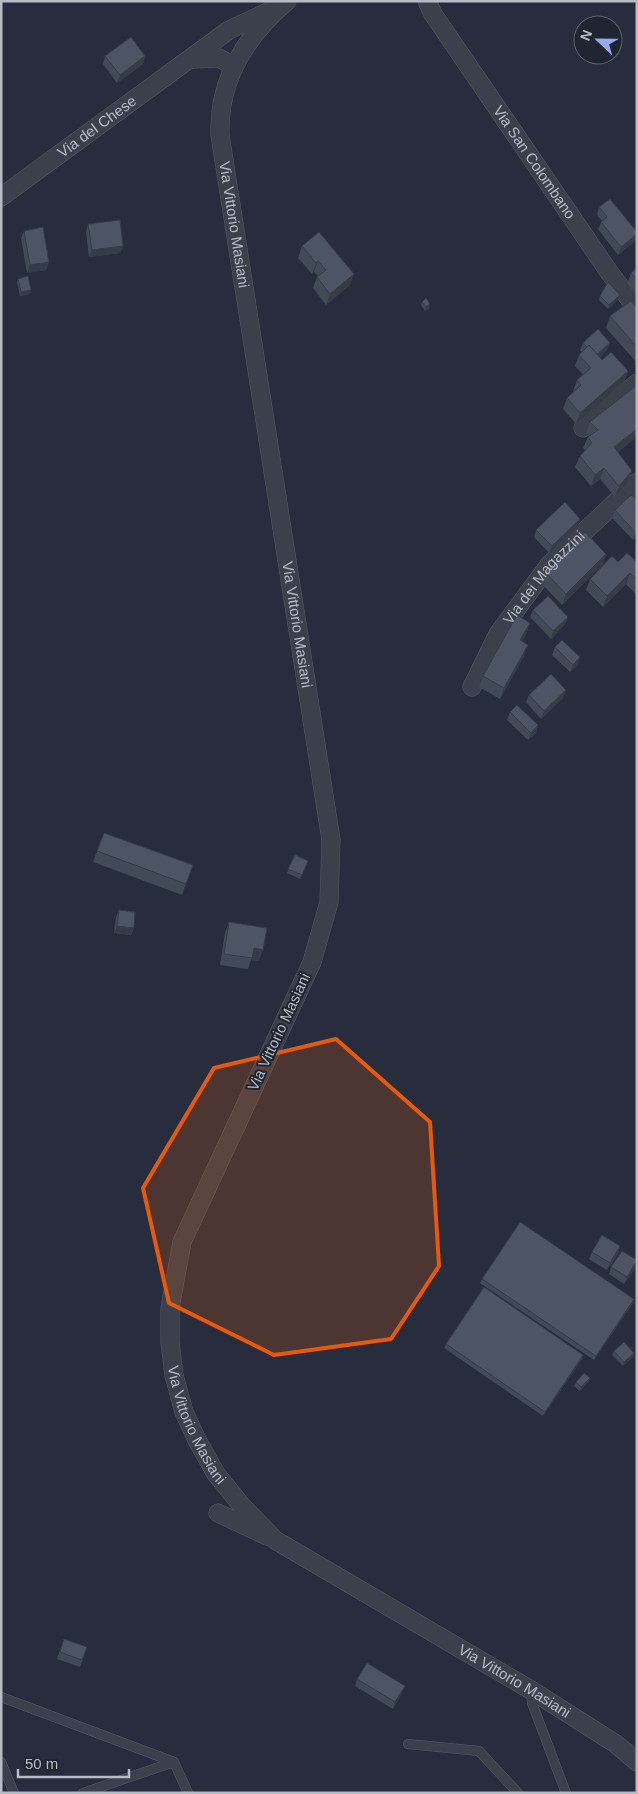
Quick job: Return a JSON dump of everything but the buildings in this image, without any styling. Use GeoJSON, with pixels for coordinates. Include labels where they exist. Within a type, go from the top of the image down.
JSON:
{"type":"FeatureCollection","features":[{"type":"Feature","properties":{"kind":"street","name":"Via San Colombano"},"geometry":{"type":"LineString","coordinates":[[418,1],[430,8],[608,272],[637,309]]}},
{"type":"Feature","properties":{"kind":"street","name":"Via del Chese"},"geometry":{"type":"LineString","coordinates":[[1,197],[193,59],[229,30],[283,4]]}},
{"type":"Feature","properties":{"kind":"street","name":"Via del Chese"},"geometry":{"type":"LineString","coordinates":[[233,66],[256,31],[283,4]]}},
{"type":"Feature","properties":{"kind":"street"},"geometry":{"type":"LineString","coordinates":[[229,30],[241,41],[244,48]]}},
{"type":"Feature","properties":{"kind":"street"},"geometry":{"type":"LineString","coordinates":[[193,59],[218,58],[233,66]]}},
{"type":"Feature","properties":{"kind":"street","name":"Via Vittorio Masiani"},"geometry":{"type":"LineString","coordinates":[[233,66],[222,98],[220,120],[223,158],[331,840],[332,874],[330,902],[312,962],[182,1242],[172,1290],[170,1342],[174,1375],[184,1412],[196,1440],[216,1474],[243,1507],[275,1540],[531,1690],[604,1736],[637,1762]]}},
{"type":"Feature","properties":{"kind":"street"},"geometry":{"type":"LineString","coordinates":[[583,428],[637,383]]}},
{"type":"Feature","properties":{"kind":"street","name":"Via dei Magazzini"},"geometry":{"type":"LineString","coordinates":[[472,687],[498,634],[549,565],[637,482]]}},
{"type":"Feature","properties":{"kind":"street"},"geometry":{"type":"LineString","coordinates":[[218,1513],[275,1540]]}},
{"type":"Feature","properties":{"kind":"street"},"geometry":{"type":"LineString","coordinates":[[604,1736],[637,1753]]}},
{"type":"Feature","properties":{"kind":"lane"},"geometry":{"type":"LineString","coordinates":[[531,1690],[532,1703],[566,1793]]}},
{"type":"Feature","properties":{"kind":"lane"},"geometry":{"type":"LineString","coordinates":[[1,1697],[174,1762],[188,1793]]}},
{"type":"Feature","properties":{"kind":"lane"},"geometry":{"type":"LineString","coordinates":[[408,1744],[479,1751],[518,1793]]}},
{"type":"Feature","properties":{"kind":"lane"},"geometry":{"type":"LineString","coordinates":[[1,1762],[14,1793]]}},
{"type":"Feature","properties":{"kind":"lane"},"geometry":{"type":"LineString","coordinates":[[82,1793],[174,1762]]}},
{"type":"Feature","properties":{"kind":"highlighted area"},"geometry":{"type":"Polygon","coordinates":[[[336,1039],[430,1122],[439,1266],[391,1339],[274,1355],[169,1303],[143,1188],[214,1068],[336,1039]]]}}]}
